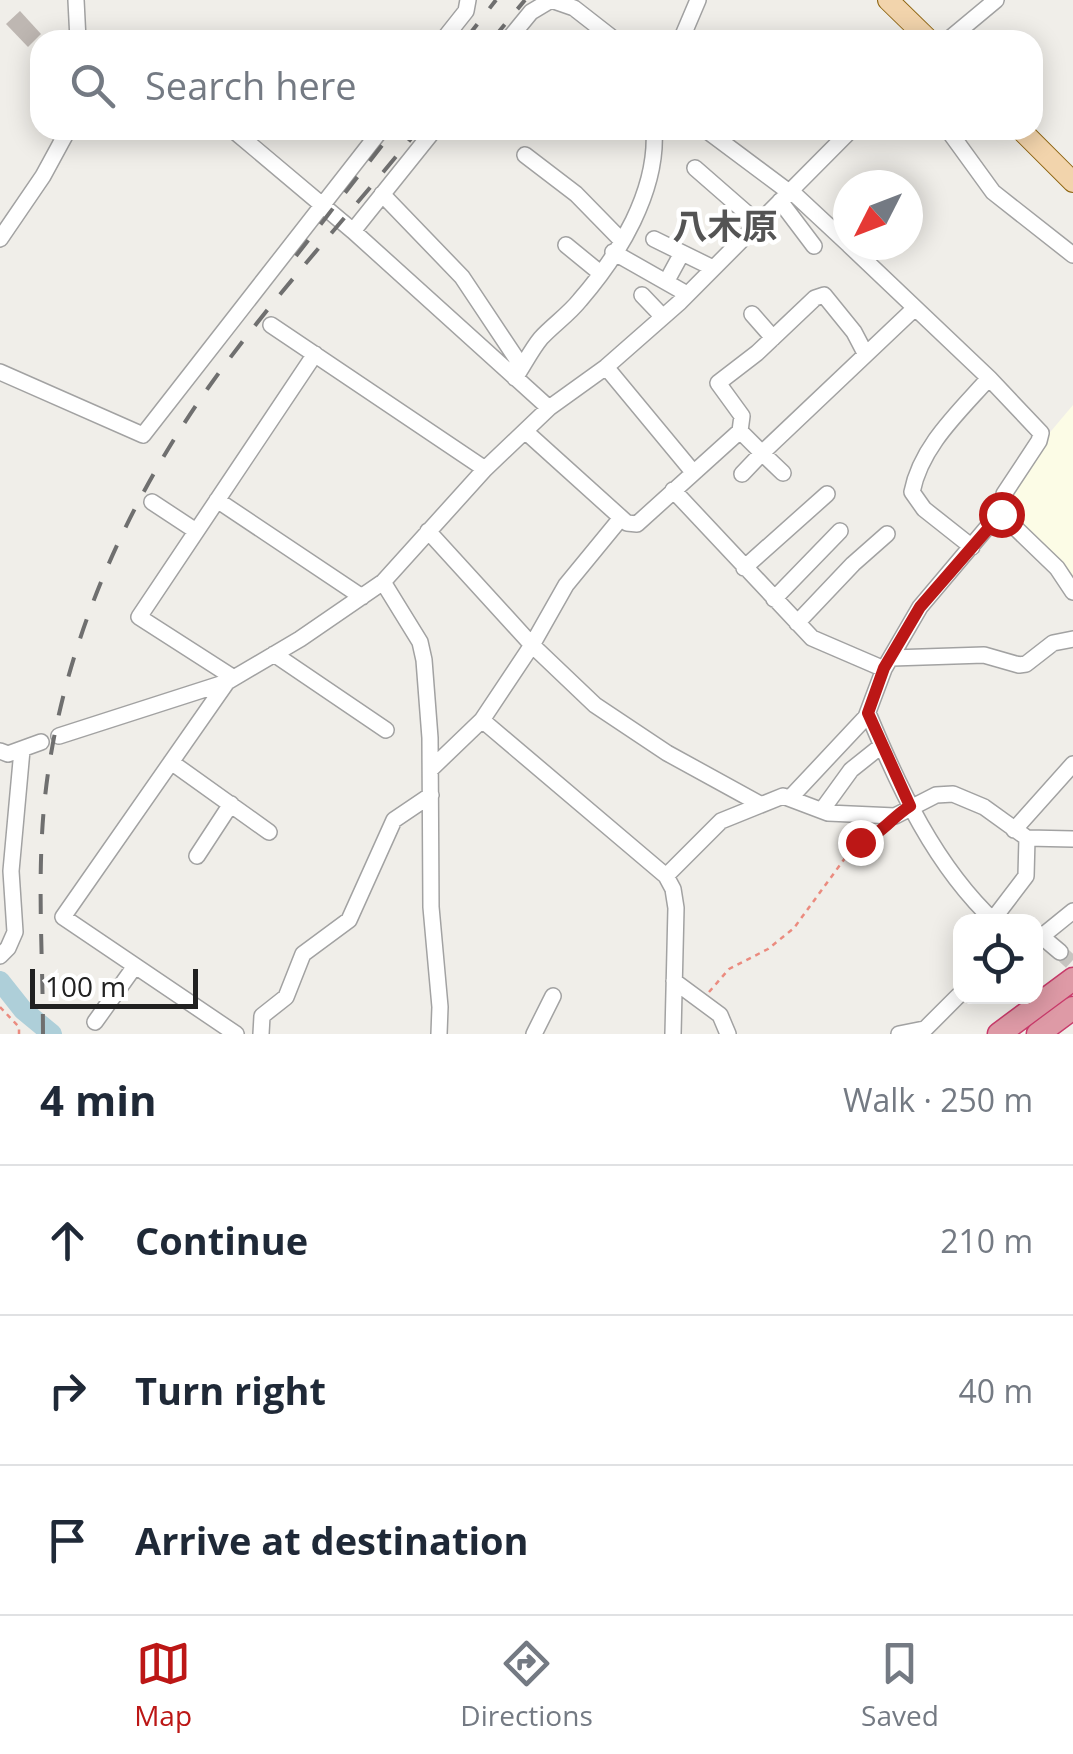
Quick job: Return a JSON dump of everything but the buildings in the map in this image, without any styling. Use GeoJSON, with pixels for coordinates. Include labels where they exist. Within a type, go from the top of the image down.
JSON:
{"type":"FeatureCollection","features":[{"type":"Feature","properties":{"kind":"highway"},"geometry":{"type":"LineString","coordinates":[[1000,1034],[1073,979]]}},
{"type":"Feature","properties":{"kind":"highway"},"geometry":{"type":"LineString","coordinates":[[1038,1034],[1073,1008]]}},
{"type":"Feature","properties":{"kind":"main road"},"geometry":{"type":"LineString","coordinates":[[888,0],[919,30]]}},
{"type":"Feature","properties":{"kind":"main road"},"geometry":{"type":"LineString","coordinates":[[1030,140],[1073,182]]}},
{"type":"Feature","properties":{"kind":"street"},"geometry":{"type":"LineString","coordinates":[[76,0],[78,30]]}},
{"type":"Feature","properties":{"kind":"street"},"geometry":{"type":"LineString","coordinates":[[451,30],[466,11],[468,0]]}},
{"type":"Feature","properties":{"kind":"street"},"geometry":{"type":"LineString","coordinates":[[517,30],[532,12],[550,0],[581,5],[606,30]]}},
{"type":"Feature","properties":{"kind":"street"},"geometry":{"type":"LineString","coordinates":[[685,30],[698,0]]}},
{"type":"Feature","properties":{"kind":"street"},"geometry":{"type":"LineString","coordinates":[[958,30],[986,3]]}},
{"type":"Feature","properties":{"kind":"street"},"geometry":{"type":"LineString","coordinates":[[0,239],[63,140]]}},
{"type":"Feature","properties":{"kind":"street"},"geometry":{"type":"LineString","coordinates":[[245,140],[519,372],[550,408]]}},
{"type":"Feature","properties":{"kind":"street"},"geometry":{"type":"LineString","coordinates":[[0,391],[4,374],[143,436],[373,140]]}},
{"type":"Feature","properties":{"kind":"street"},"geometry":{"type":"LineString","coordinates":[[354,231],[426,140]]}},
{"type":"Feature","properties":{"kind":"street"},"geometry":{"type":"LineString","coordinates":[[519,372],[540,340],[581,299],[617,246],[648,184],[655,140]]}},
{"type":"Feature","properties":{"kind":"street"},"geometry":{"type":"LineString","coordinates":[[718,140],[833,233]]}},
{"type":"Feature","properties":{"kind":"street"},"geometry":{"type":"LineString","coordinates":[[59,736],[230,680],[382,582],[485,469],[550,408],[606,367],[687,294],[841,140]]}},
{"type":"Feature","properties":{"kind":"street"},"geometry":{"type":"LineString","coordinates":[[955,140],[994,192],[1073,255]]}},
{"type":"Feature","properties":{"kind":"street"},"geometry":{"type":"LineString","coordinates":[[525,155],[576,194],[617,246],[687,294]]}},
{"type":"Feature","properties":{"kind":"street"},"geometry":{"type":"LineString","coordinates":[[695,168],[758,223]]}},
{"type":"Feature","properties":{"kind":"street"},"geometry":{"type":"LineString","coordinates":[[382,194],[462,277],[519,372]]}},
{"type":"Feature","properties":{"kind":"street"},"geometry":{"type":"LineString","coordinates":[[786,194],[814,246]]}},
{"type":"Feature","properties":{"kind":"street"},"geometry":{"type":"LineString","coordinates":[[654,239],[713,268]]}},
{"type":"Feature","properties":{"kind":"street"},"geometry":{"type":"LineString","coordinates":[[566,245],[599,272]]}},
{"type":"Feature","properties":{"kind":"street"},"geometry":{"type":"LineString","coordinates":[[670,275],[682,253]]}},
{"type":"Feature","properties":{"kind":"street"},"geometry":{"type":"LineString","coordinates":[[790,798],[868,713],[888,663],[920,607],[1001,511],[1004,494],[1041,433],[864,260]]}},
{"type":"Feature","properties":{"kind":"street"},"geometry":{"type":"LineString","coordinates":[[526,431],[627,523],[637,524],[740,431],[742,416],[718,383],[815,298],[824,295],[854,332],[865,353]]}},
{"type":"Feature","properties":{"kind":"street"},"geometry":{"type":"LineString","coordinates":[[642,296],[663,316]]}},
{"type":"Feature","properties":{"kind":"street"},"geometry":{"type":"LineString","coordinates":[[742,474],[915,308]]}},
{"type":"Feature","properties":{"kind":"street"},"geometry":{"type":"LineString","coordinates":[[752,314],[773,338]]}},
{"type":"Feature","properties":{"kind":"street"},"geometry":{"type":"LineString","coordinates":[[271,325],[485,469]]}},
{"type":"Feature","properties":{"kind":"street"},"geometry":{"type":"LineString","coordinates":[[230,680],[139,617],[315,354]]}},
{"type":"Feature","properties":{"kind":"street"},"geometry":{"type":"LineString","coordinates":[[606,367],[693,472]]}},
{"type":"Feature","properties":{"kind":"street"},"geometry":{"type":"LineString","coordinates":[[972,547],[924,509],[912,492],[932,444],[989,378]]}},
{"type":"Feature","properties":{"kind":"street"},"geometry":{"type":"LineString","coordinates":[[740,431],[783,472]]}},
{"type":"Feature","properties":{"kind":"street"},"geometry":{"type":"LineString","coordinates":[[672,490],[812,638],[888,663],[984,656],[1019,665],[1026,664],[1052,643],[1073,639]]}},
{"type":"Feature","properties":{"kind":"street"},"geometry":{"type":"LineString","coordinates":[[744,568],[827,494]]}},
{"type":"Feature","properties":{"kind":"street"},"geometry":{"type":"LineString","coordinates":[[217,500],[362,597]]}},
{"type":"Feature","properties":{"kind":"street"},"geometry":{"type":"LineString","coordinates":[[152,502],[196,531]]}},
{"type":"Feature","properties":{"kind":"street"},"geometry":{"type":"LineString","coordinates":[[1001,511],[1057,568],[1073,592]]}},
{"type":"Feature","properties":{"kind":"street"},"geometry":{"type":"LineString","coordinates":[[431,769],[482,720],[566,585],[622,518]]}},
{"type":"Feature","properties":{"kind":"street"},"geometry":{"type":"LineString","coordinates":[[428,531],[532,645],[609,716],[760,804]]}},
{"type":"Feature","properties":{"kind":"street"},"geometry":{"type":"LineString","coordinates":[[774,600],[840,531]]}},
{"type":"Feature","properties":{"kind":"street"},"geometry":{"type":"LineString","coordinates":[[798,624],[853,564],[887,534]]}},
{"type":"Feature","properties":{"kind":"street"},"geometry":{"type":"LineString","coordinates":[[382,582],[420,642],[429,703],[431,906],[440,1008],[438,1034]]}},
{"type":"Feature","properties":{"kind":"street"},"geometry":{"type":"LineString","coordinates":[[274,654],[386,730]]}},
{"type":"Feature","properties":{"kind":"street"},"geometry":{"type":"LineString","coordinates":[[230,680],[63,917],[236,1034]]}},
{"type":"Feature","properties":{"kind":"street"},"geometry":{"type":"LineString","coordinates":[[868,713],[910,806],[935,849],[987,914]]}},
{"type":"Feature","properties":{"kind":"street"},"geometry":{"type":"LineString","coordinates":[[482,720],[666,876],[676,908],[673,1034]]}},
{"type":"Feature","properties":{"kind":"street"},"geometry":{"type":"LineString","coordinates":[[0,752],[8,754],[41,742]]}},
{"type":"Feature","properties":{"kind":"street"},"geometry":{"type":"LineString","coordinates":[[822,810],[851,770],[882,746]]}},
{"type":"Feature","properties":{"kind":"street"},"geometry":{"type":"LineString","coordinates":[[0,956],[15,932],[11,871],[22,750]]}},
{"type":"Feature","properties":{"kind":"street"},"geometry":{"type":"LineString","coordinates":[[171,762],[269,832]]}},
{"type":"Feature","properties":{"kind":"street"},"geometry":{"type":"LineString","coordinates":[[998,914],[1026,876],[1020,834],[1073,764]]}},
{"type":"Feature","properties":{"kind":"street"},"geometry":{"type":"LineString","coordinates":[[666,876],[710,828],[783,796],[822,810],[895,816],[936,795],[953,794],[984,807],[1020,834],[1073,839]]}},
{"type":"Feature","properties":{"kind":"street"},"geometry":{"type":"LineString","coordinates":[[261,1034],[262,1016],[286,997],[303,954],[349,920],[394,820],[431,795]]}},
{"type":"Feature","properties":{"kind":"street"},"geometry":{"type":"LineString","coordinates":[[197,856],[230,804]]}},
{"type":"Feature","properties":{"kind":"street"},"geometry":{"type":"LineString","coordinates":[[1043,935],[1073,911]]}},
{"type":"Feature","properties":{"kind":"street"},"geometry":{"type":"LineString","coordinates":[[1043,942],[1060,952]]}},
{"type":"Feature","properties":{"kind":"street"},"geometry":{"type":"LineString","coordinates":[[95,1022],[136,966]]}},
{"type":"Feature","properties":{"kind":"street"},"geometry":{"type":"LineString","coordinates":[[674,981],[720,1014],[728,1034]]}},
{"type":"Feature","properties":{"kind":"street"},"geometry":{"type":"LineString","coordinates":[[534,1034],[552,996]]}},
{"type":"Feature","properties":{"kind":"street"},"geometry":{"type":"LineString","coordinates":[[899,1034],[922,1032],[953,1001]]}},
{"type":"Feature","properties":{"kind":"path"},"geometry":{"type":"LineString","coordinates":[[702,1001],[729,969],[768,949],[794,928],[848,854],[860,842],[882,834],[895,816]]}},
{"type":"Feature","properties":{"kind":"path"},"geometry":{"type":"LineString","coordinates":[[0,1007],[18,1027],[19,1034]]}},
{"type":"Feature","properties":{"kind":"shaded area"},"geometry":{"type":"Polygon","coordinates":[[[1073,405],[1073,584],[1007,515],[1007,496],[1041,443],[1073,405]]]}},
{"type":"Feature","properties":{"kind":"waterway"},"geometry":{"type":"LineString","coordinates":[[0,981],[23,1010],[52,1034]]}},
{"type":"Feature","properties":{"kind":"tunnel"},"geometry":{"type":"LineString","coordinates":[[1060,952],[1073,964]]}},
{"type":"Feature","properties":{"kind":"railway"},"geometry":{"type":"LineString","coordinates":[[473,30],[496,0]]}},
{"type":"Feature","properties":{"kind":"railway"},"geometry":{"type":"LineString","coordinates":[[500,30],[525,0]]}},
{"type":"Feature","properties":{"kind":"railway"},"geometry":{"type":"LineString","coordinates":[[296,256],[386,140]]}},
{"type":"Feature","properties":{"kind":"railway"},"geometry":{"type":"LineString","coordinates":[[43,1034],[44,807],[63,695],[99,587],[148,484],[208,388],[284,289],[410,140]]}},
{"type":"Feature","properties":{"kind":"district","name":"八木原"},"geometry":{"type":"Point","coordinates":[725,227]}},
{"type":"Feature","properties":{"kind":"route"},"geometry":{"type":"LineString","coordinates":[[860,842],[882,834],[895,816],[910,806],[868,713],[884,668],[920,607],[1001,514]]}}]}
